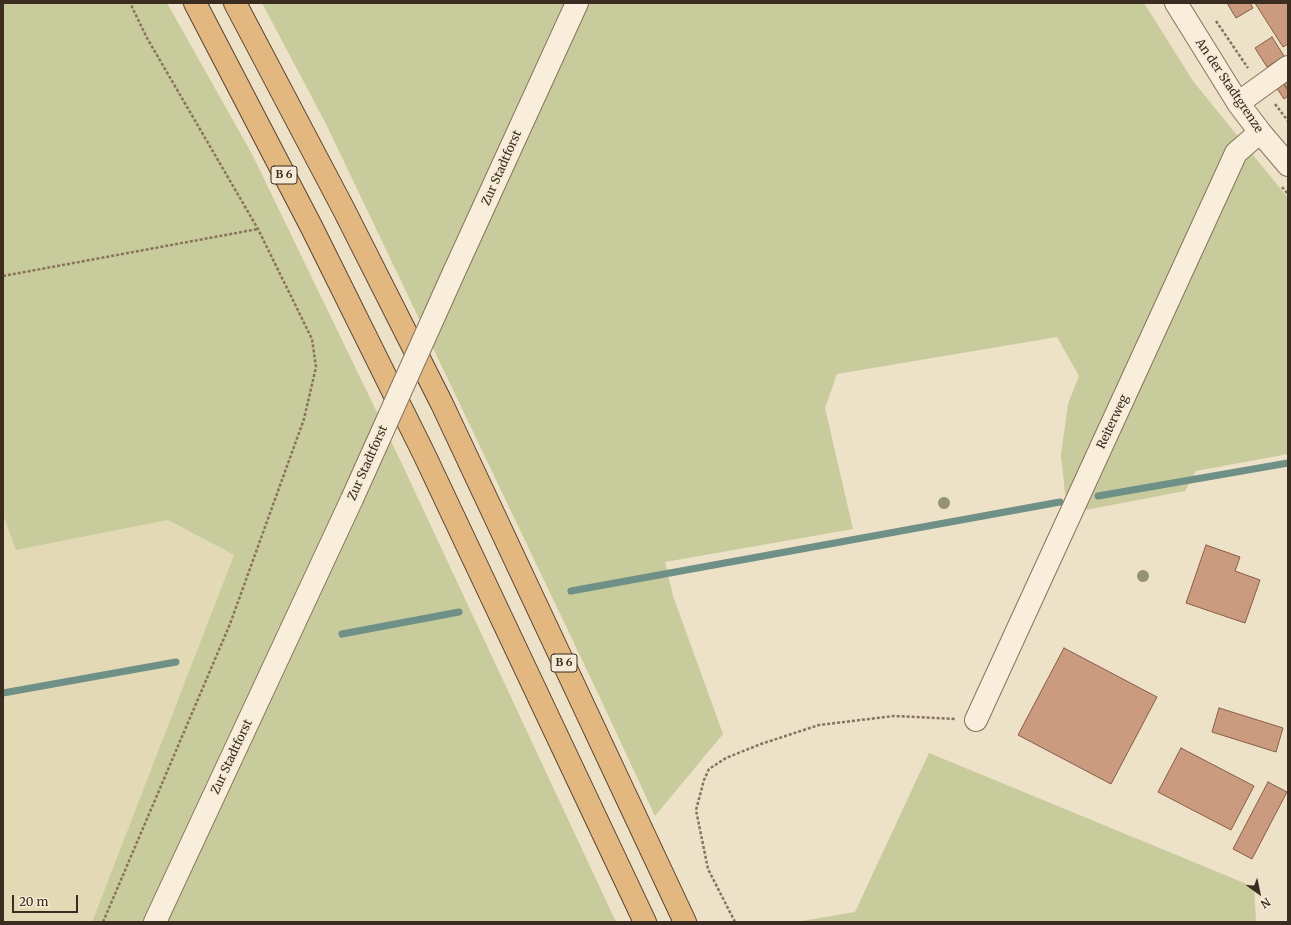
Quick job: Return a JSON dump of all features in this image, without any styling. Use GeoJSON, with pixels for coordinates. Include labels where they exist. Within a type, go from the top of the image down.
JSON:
{"type":"FeatureCollection","features":[{"type":"Feature","properties":{"kind":"highway","name":"B 6"},"geometry":{"type":"LineString","coordinates":[[195,3],[312,228],[424,454],[645,922]]}},
{"type":"Feature","properties":{"kind":"highway","name":"B 6"},"geometry":{"type":"LineString","coordinates":[[235,3],[343,208],[442,404],[685,922]]}},
{"type":"Feature","properties":{"kind":"street","name":"Zur Stadtforst"},"geometry":{"type":"LineString","coordinates":[[155,922],[352,499],[576,3]]}},
{"type":"Feature","properties":{"kind":"street","name":"An der Stadtgrenze"},"geometry":{"type":"LineString","coordinates":[[1176,3],[1238,103],[1288,165]]}},
{"type":"Feature","properties":{"kind":"street"},"geometry":{"type":"LineString","coordinates":[[1238,103],[1288,67]]}},
{"type":"Feature","properties":{"kind":"street","name":"Reiterweg"},"geometry":{"type":"LineString","coordinates":[[976,720],[1236,153],[1260,132]]}},
{"type":"Feature","properties":{"kind":"path"},"geometry":{"type":"LineString","coordinates":[[103,922],[230,624],[304,419],[316,367],[312,339],[258,230],[147,38],[130,3]]}},
{"type":"Feature","properties":{"kind":"path"},"geometry":{"type":"LineString","coordinates":[[1212,16],[1261,87],[1288,121]]}},
{"type":"Feature","properties":{"kind":"path"},"geometry":{"type":"LineString","coordinates":[[3,276],[258,230]]}},
{"type":"Feature","properties":{"kind":"path"},"geometry":{"type":"LineString","coordinates":[[735,922],[708,869],[696,810],[704,780],[709,769],[726,758],[819,724],[894,716],[976,720]]}},
{"type":"Feature","properties":{"kind":"shaded area"},"geometry":{"type":"Polygon","coordinates":[[[3,515],[16,550],[168,520],[234,555],[92,922],[3,922],[3,515]]]}},
{"type":"Feature","properties":{"kind":"green space"},"geometry":{"type":"Polygon","coordinates":[[[3,3],[167,3],[252,154],[402,464],[616,922],[92,922],[234,555],[168,520],[16,550],[3,515],[3,3]]]}},
{"type":"Feature","properties":{"kind":"green space"},"geometry":{"type":"Polygon","coordinates":[[[262,3],[1144,3],[1193,81],[1288,198],[1288,454],[1196,471],[1185,491],[1080,511],[1074,528],[1065,493],[1061,455],[1068,404],[1079,376],[1057,337],[837,374],[825,408],[853,529],[665,562],[673,596],[723,734],[655,816],[595,687],[326,124],[262,3]]]}},
{"type":"Feature","properties":{"kind":"green space"},"geometry":{"type":"Polygon","coordinates":[[[929,753],[1254,887],[1256,922],[796,922],[855,912],[929,753]]]}},
{"type":"Feature","properties":{"kind":"building"},"geometry":{"type":"Polygon","coordinates":[[[1227,3],[1250,3],[1253,8],[1236,18],[1227,3]]]}},
{"type":"Feature","properties":{"kind":"building"},"geometry":{"type":"Polygon","coordinates":[[[1255,3],[1288,3],[1288,44],[1283,47],[1255,3]]]}},
{"type":"Feature","properties":{"kind":"building"},"geometry":{"type":"Polygon","coordinates":[[[1272,37],[1284,56],[1267,67],[1255,48],[1272,37]]]}},
{"type":"Feature","properties":{"kind":"building"},"geometry":{"type":"Polygon","coordinates":[[[1288,73],[1288,90],[1280,79],[1288,73]]]}},
{"type":"Feature","properties":{"kind":"building"},"geometry":{"type":"Polygon","coordinates":[[[1280,79],[1288,90],[1288,96],[1284,99],[1274,84],[1280,79]]]}},
{"type":"Feature","properties":{"kind":"building"},"geometry":{"type":"Polygon","coordinates":[[[1206,545],[1240,557],[1235,571],[1260,580],[1245,623],[1186,603],[1206,545]]]}},
{"type":"Feature","properties":{"kind":"building"},"geometry":{"type":"Polygon","coordinates":[[[1064,648],[1157,697],[1111,784],[1018,735],[1064,648]]]}},
{"type":"Feature","properties":{"kind":"building"},"geometry":{"type":"Polygon","coordinates":[[[1219,708],[1283,728],[1276,752],[1212,732],[1219,708]]]}},
{"type":"Feature","properties":{"kind":"building"},"geometry":{"type":"Polygon","coordinates":[[[1181,748],[1254,786],[1231,830],[1158,792],[1181,748]]]}},
{"type":"Feature","properties":{"kind":"building"},"geometry":{"type":"Polygon","coordinates":[[[1268,782],[1287,792],[1252,859],[1233,849],[1268,782]]]}},
{"type":"Feature","properties":{"kind":"waterway"},"geometry":{"type":"LineString","coordinates":[[1098,496],[1288,463]]}},
{"type":"Feature","properties":{"kind":"waterway"},"geometry":{"type":"LineString","coordinates":[[571,591],[1060,502]]}},
{"type":"Feature","properties":{"kind":"waterway"},"geometry":{"type":"LineString","coordinates":[[342,634],[459,612]]}},
{"type":"Feature","properties":{"kind":"waterway"},"geometry":{"type":"LineString","coordinates":[[3,693],[176,662]]}}]}
